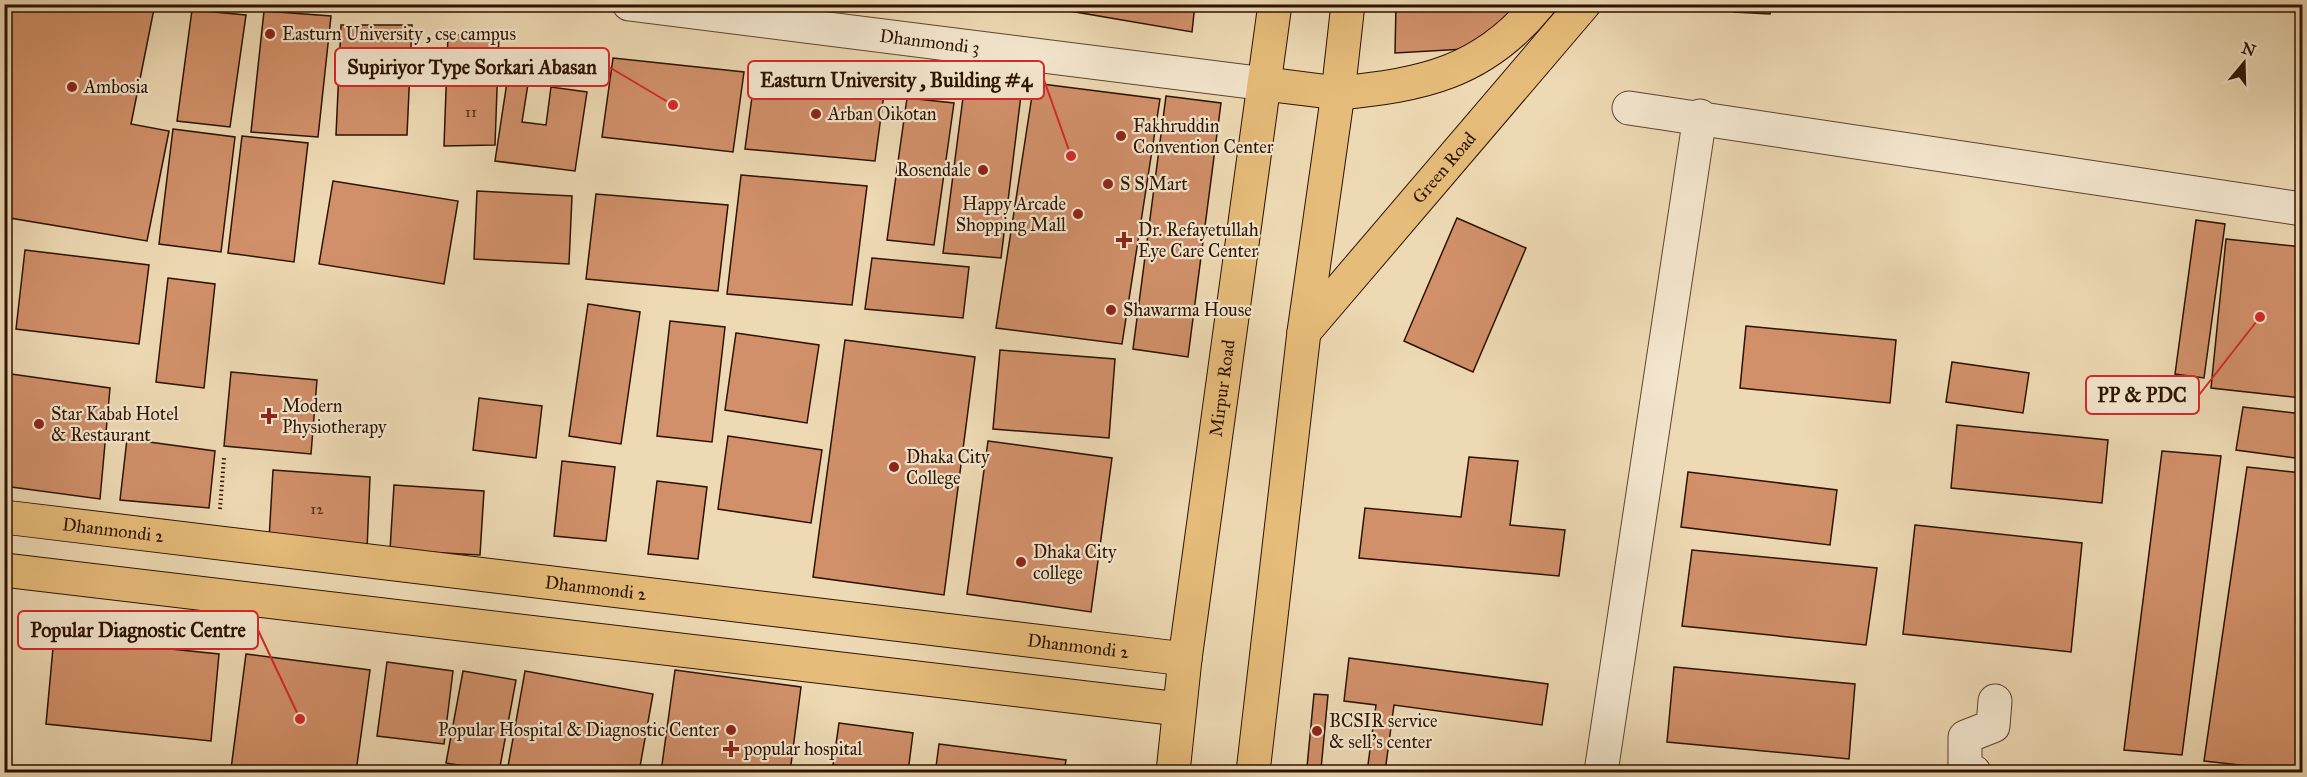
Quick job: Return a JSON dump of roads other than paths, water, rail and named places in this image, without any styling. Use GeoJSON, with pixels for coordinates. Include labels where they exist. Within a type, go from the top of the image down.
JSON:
{"type":"FeatureCollection","features":[{"type":"Feature","properties":{"kind":"main road","name":"Mirpur Road"},"geometry":{"type":"LineString","coordinates":[[1173,772],[1185,659],[1266,84],[1275,4]]}},
{"type":"Feature","properties":{"kind":"main road"},"geometry":{"type":"LineString","coordinates":[[1252,772],[1304,332],[1338,93],[1348,4]]}},
{"type":"Feature","properties":{"kind":"main road"},"geometry":{"type":"LineString","coordinates":[[1266,84],[1338,93],[1401,85],[1444,75],[1481,58],[1523,24],[1539,4]]}},
{"type":"Feature","properties":{"kind":"main road","name":"Green Road"},"geometry":{"type":"LineString","coordinates":[[1304,332],[1584,4]]}},
{"type":"Feature","properties":{"kind":"main road","name":"Dhanmondi 2"},"geometry":{"type":"LineString","coordinates":[[4,517],[1185,659]]}},
{"type":"Feature","properties":{"kind":"main road"},"geometry":{"type":"LineString","coordinates":[[4,570],[1179,709]]}},
{"type":"Feature","properties":{"kind":"main road"},"geometry":{"type":"LineString","coordinates":[[1264,674],[1275,740],[1271,772]]}},
{"type":"Feature","properties":{"kind":"street","name":"Dhanmondi 3"},"geometry":{"type":"LineString","coordinates":[[629,4],[1266,84]]}},
{"type":"Feature","properties":{"kind":"street"},"geometry":{"type":"LineString","coordinates":[[1629,108],[1700,116],[2302,209]]}},
{"type":"Feature","properties":{"kind":"street"},"geometry":{"type":"LineString","coordinates":[[1601,772],[1700,116]]}},
{"type":"Feature","properties":{"kind":"street"},"geometry":{"type":"LineString","coordinates":[[1974,772],[1965,767],[1965,737],[1993,726],[1995,701]]}},
{"type":"Feature","properties":{"kind":"place","name":"Easturn University , cse campus"},"geometry":{"type":"Point","coordinates":[270,34]}},
{"type":"Feature","properties":{"kind":"place","name":"Ambosia"},"geometry":{"type":"Point","coordinates":[72,87]}},
{"type":"Feature","properties":{"kind":"place","name":"Supiriyor Type Sorkari Abasan"},"geometry":{"type":"Point","coordinates":[673,105]}},
{"type":"Feature","properties":{"kind":"place","name":"Arban Oikotan"},"geometry":{"type":"Point","coordinates":[816,114]}},
{"type":"Feature","properties":{"kind":"place","name":"Fakhruddin Convention Center"},"geometry":{"type":"Point","coordinates":[1121,136]}},
{"type":"Feature","properties":{"kind":"place","name":"Easturn University , Building #4"},"geometry":{"type":"Point","coordinates":[1071,156]}},
{"type":"Feature","properties":{"kind":"place","name":"Rosendale"},"geometry":{"type":"Point","coordinates":[983,170]}},
{"type":"Feature","properties":{"kind":"place","name":"S S Mart"},"geometry":{"type":"Point","coordinates":[1108,184]}},
{"type":"Feature","properties":{"kind":"place","name":"Happy Arcade Shopping Mall"},"geometry":{"type":"Point","coordinates":[1078,214]}},
{"type":"Feature","properties":{"kind":"place","name":"Dr. Refayetullah Eye Care Center"},"geometry":{"type":"Point","coordinates":[1124,240]}},
{"type":"Feature","properties":{"kind":"place","name":"Shawarma House"},"geometry":{"type":"Point","coordinates":[1111,310]}},
{"type":"Feature","properties":{"kind":"place","name":"PP & PDC"},"geometry":{"type":"Point","coordinates":[2260,317]}},
{"type":"Feature","properties":{"kind":"place","name":"Modern Physiotherapy"},"geometry":{"type":"Point","coordinates":[269,416]}},
{"type":"Feature","properties":{"kind":"place","name":"Star Kabab Hotel & Restaurant"},"geometry":{"type":"Point","coordinates":[39,424]}},
{"type":"Feature","properties":{"kind":"place","name":"Dhaka City College"},"geometry":{"type":"Point","coordinates":[894,467]}},
{"type":"Feature","properties":{"kind":"place","name":"Dhaka City college"},"geometry":{"type":"Point","coordinates":[1021,562]}},
{"type":"Feature","properties":{"kind":"place","name":"Popular Diagnostic Centre"},"geometry":{"type":"Point","coordinates":[300,719]}},
{"type":"Feature","properties":{"kind":"place","name":"Popular Hospital & Diagnostic Center"},"geometry":{"type":"Point","coordinates":[731,730]}},
{"type":"Feature","properties":{"kind":"place","name":"BCSIR service & sell's center"},"geometry":{"type":"Point","coordinates":[1317,731]}},
{"type":"Feature","properties":{"kind":"place","name":"popular hospital"},"geometry":{"type":"Point","coordinates":[731,749]}}]}
